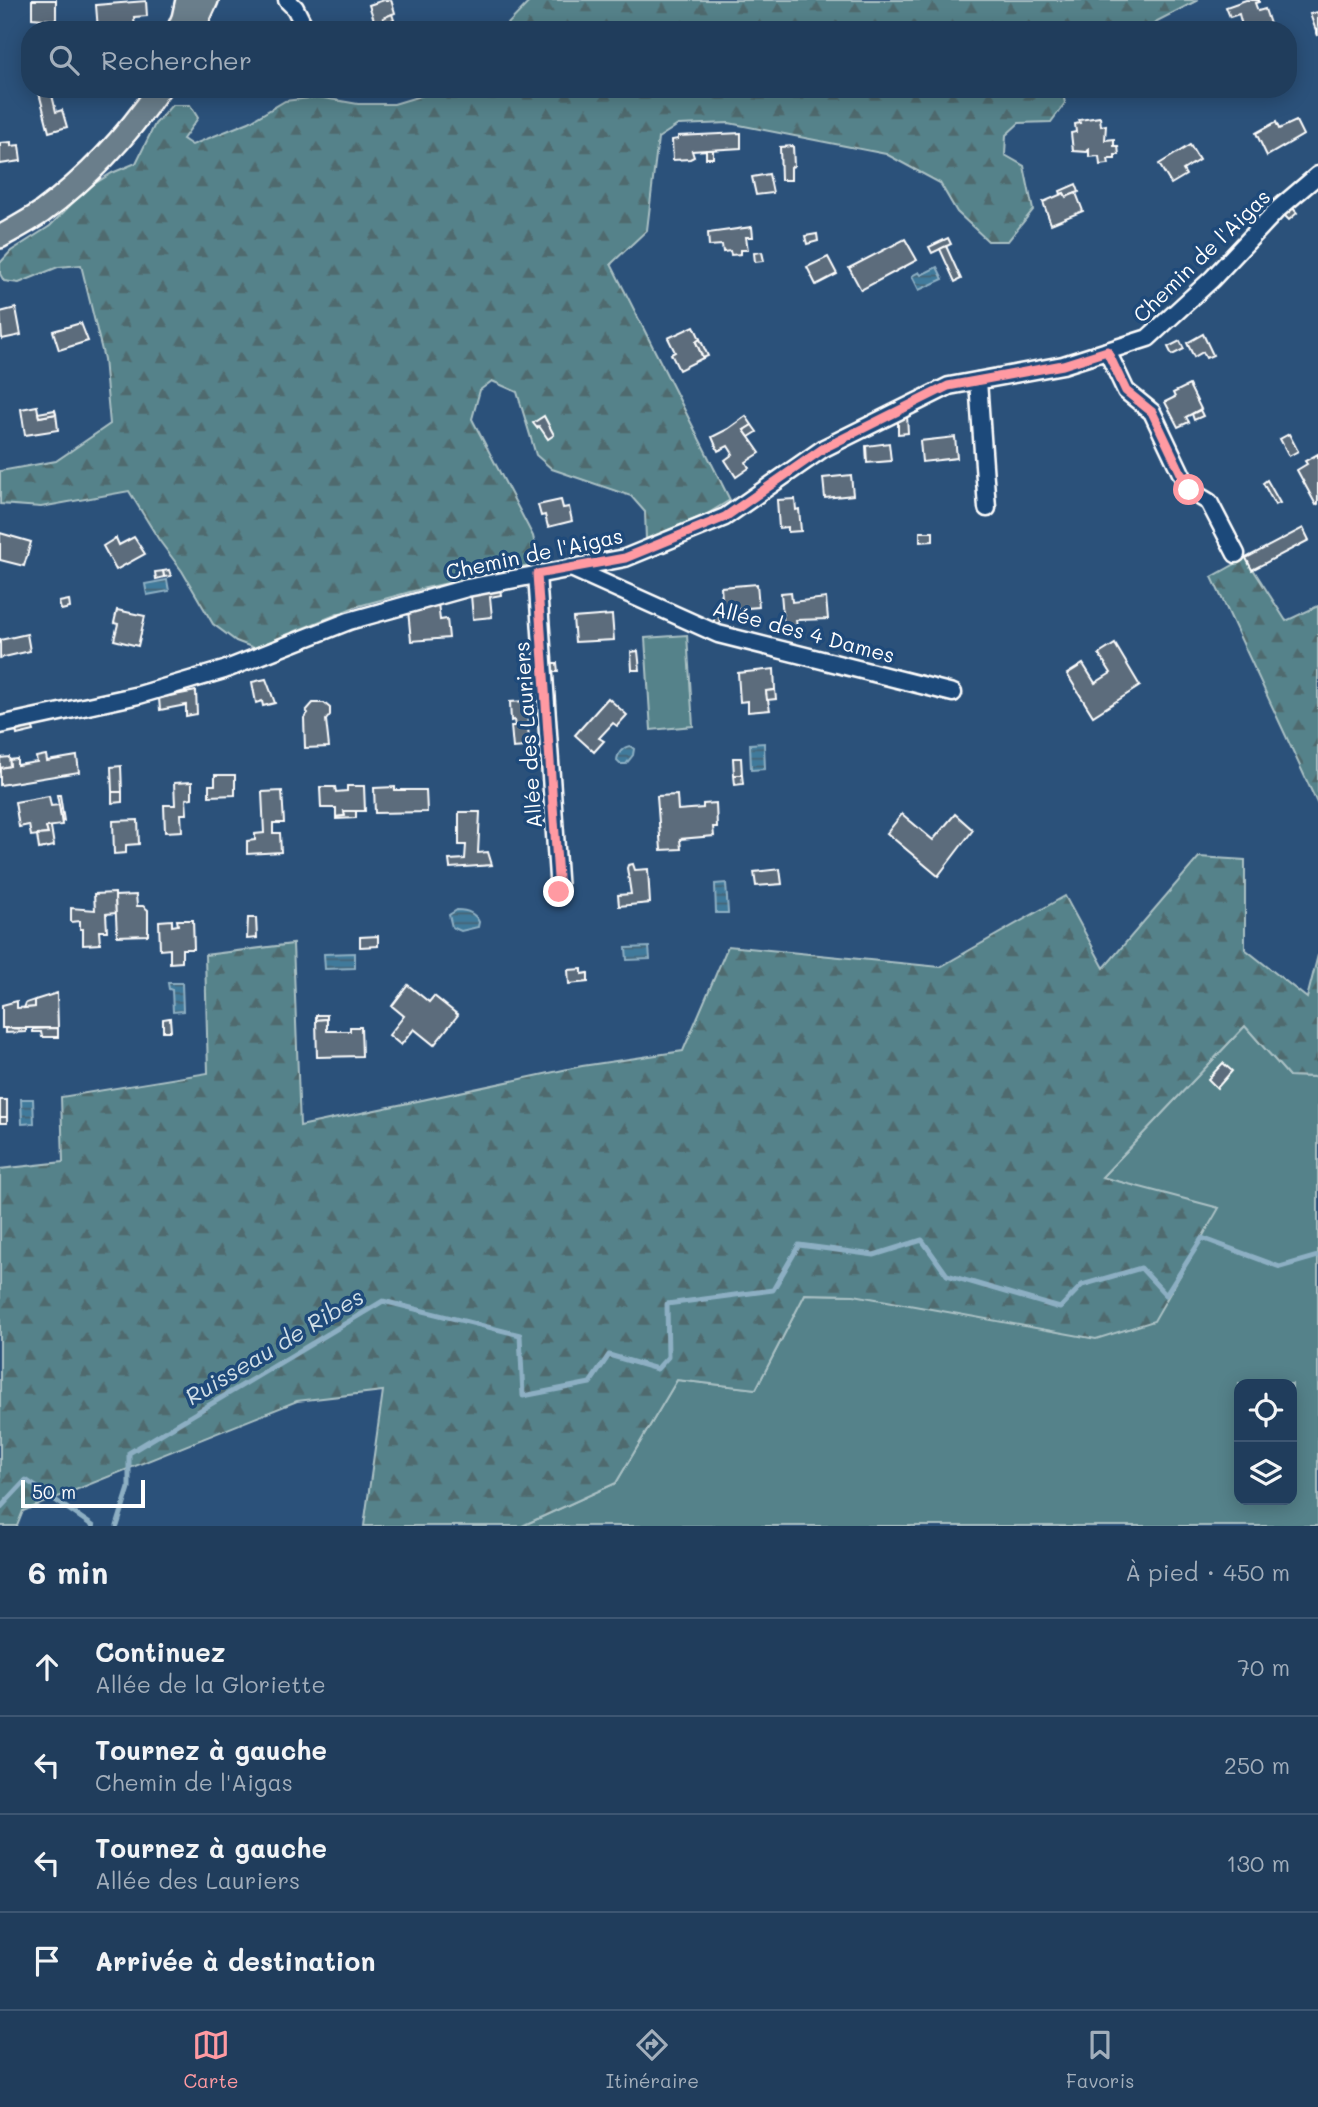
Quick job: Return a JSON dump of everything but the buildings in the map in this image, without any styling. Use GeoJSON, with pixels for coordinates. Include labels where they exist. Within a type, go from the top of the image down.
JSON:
{"type":"FeatureCollection","features":[{"type":"Feature","properties":{"kind":"main road"},"geometry":{"type":"LineString","coordinates":[[182,21],[187,0]]}},
{"type":"Feature","properties":{"kind":"main road"},"geometry":{"type":"LineString","coordinates":[[197,21],[207,0]]}},
{"type":"Feature","properties":{"kind":"main road"},"geometry":{"type":"LineString","coordinates":[[0,224],[36,201],[78,164],[107,137],[137,98]]}},
{"type":"Feature","properties":{"kind":"main road"},"geometry":{"type":"LineString","coordinates":[[0,237],[41,213],[86,176],[137,121],[153,98]]}},
{"type":"Feature","properties":{"kind":"street"},"geometry":{"type":"LineString","coordinates":[[287,0],[302,21]]}},
{"type":"Feature","properties":{"kind":"street","name":"Chemin de l'Aigas"},"geometry":{"type":"LineString","coordinates":[[0,725],[139,695],[224,670],[349,621],[467,588],[625,558],[725,517],[824,448],[948,386],[1063,365],[1148,338],[1212,279],[1277,210],[1318,175]]}},
{"type":"Feature","properties":{"kind":"street"},"geometry":{"type":"LineString","coordinates":[[1107,351],[1126,391],[1152,412],[1189,490],[1209,502],[1236,554]]}},
{"type":"Feature","properties":{"kind":"street"},"geometry":{"type":"LineString","coordinates":[[978,381],[987,508]]}},
{"type":"Feature","properties":{"kind":"street","name":"Allée des 4 Dames"},"geometry":{"type":"LineString","coordinates":[[571,568],[718,634],[953,693]]}},
{"type":"Feature","properties":{"kind":"street","name":"Allée des Lauriers"},"geometry":{"type":"LineString","coordinates":[[537,574],[559,892]]}},
{"type":"Feature","properties":{"kind":"green space"},"geometry":{"type":"Polygon","coordinates":[[[531,0],[1198,0],[1157,21],[511,21],[531,0]]]}},
{"type":"Feature","properties":{"kind":"green space"},"geometry":{"type":"Polygon","coordinates":[[[324,98],[358,104],[394,104],[414,98],[1064,98],[1065,103],[1051,122],[1019,123],[1006,135],[1005,155],[1024,166],[1033,210],[1008,241],[988,241],[957,212],[940,183],[886,154],[729,123],[678,125],[658,138],[647,230],[611,264],[730,500],[707,514],[646,539],[645,512],[631,496],[552,469],[536,455],[517,392],[492,381],[480,390],[472,419],[533,536],[539,563],[421,589],[355,607],[254,648],[236,641],[213,624],[129,491],[41,507],[0,504],[0,471],[56,461],[110,424],[104,359],[81,265],[58,267],[19,283],[4,281],[0,274],[0,263],[11,251],[50,226],[86,189],[112,173],[136,163],[155,124],[172,105],[190,105],[198,118],[183,139],[192,145],[249,122],[285,101],[324,98]]]}},
{"type":"Feature","properties":{"kind":"green space"},"geometry":{"type":"Polygon","coordinates":[[[1246,558],[1286,621],[1318,606],[1318,805],[1212,577],[1246,558]]]}},
{"type":"Feature","properties":{"kind":"green space"},"geometry":{"type":"Polygon","coordinates":[[[687,635],[693,726],[651,730],[645,638],[687,635]]]}},
{"type":"Feature","properties":{"kind":"green space"},"geometry":{"type":"Polygon","coordinates":[[[1199,857],[1245,860],[1245,949],[1307,998],[1318,955],[1318,1077],[1289,1076],[1245,1026],[1102,1177],[1219,1208],[1154,1321],[1096,1339],[854,1295],[805,1294],[756,1389],[677,1380],[616,1483],[522,1526],[364,1526],[383,1391],[297,1401],[23,1511],[17,1526],[0,1526],[0,1169],[63,1162],[61,1097],[208,1073],[205,955],[293,944],[300,1126],[582,1066],[683,1051],[728,946],[940,967],[1065,896],[1104,968],[1199,857]]]}},
{"type":"Feature","properties":{"kind":"green space"},"geometry":{"type":"Polygon","coordinates":[[[1245,1026],[1289,1076],[1318,1077],[1318,1526],[522,1526],[616,1483],[677,1380],[756,1389],[805,1294],[854,1295],[1101,1178],[1245,1026]]]}},
{"type":"Feature","properties":{"kind":"water"},"geometry":{"type":"Polygon","coordinates":[[[937,267],[943,279],[919,290],[912,276],[919,272],[921,275],[937,267]]]}},
{"type":"Feature","properties":{"kind":"water"},"geometry":{"type":"Polygon","coordinates":[[[167,580],[169,591],[147,595],[145,584],[167,580]]]}},
{"type":"Feature","properties":{"kind":"water"},"geometry":{"type":"Polygon","coordinates":[[[764,743],[765,769],[751,770],[750,744],[764,743]]]}},
{"type":"Feature","properties":{"kind":"water"},"geometry":{"type":"Polygon","coordinates":[[[630,746],[634,749],[633,755],[626,764],[620,764],[617,761],[619,753],[630,746]]]}},
{"type":"Feature","properties":{"kind":"water"},"geometry":{"type":"Polygon","coordinates":[[[726,883],[728,913],[716,913],[715,884],[726,883]]]}},
{"type":"Feature","properties":{"kind":"water"},"geometry":{"type":"Polygon","coordinates":[[[457,910],[473,914],[479,922],[478,927],[461,931],[452,927],[449,915],[457,910]]]}},
{"type":"Feature","properties":{"kind":"water"},"geometry":{"type":"Polygon","coordinates":[[[649,947],[650,959],[627,960],[626,948],[649,947]]]}},
{"type":"Feature","properties":{"kind":"water"},"geometry":{"type":"Polygon","coordinates":[[[355,953],[355,968],[325,969],[324,954],[355,953]]]}},
{"type":"Feature","properties":{"kind":"water"},"geometry":{"type":"Polygon","coordinates":[[[168,983],[182,983],[183,1011],[173,1012],[172,990],[169,989],[168,983]]]}},
{"type":"Feature","properties":{"kind":"water"},"geometry":{"type":"Polygon","coordinates":[[[21,1099],[33,1099],[34,1123],[22,1124],[21,1099]]]}},
{"type":"Feature","properties":{"kind":"waterway","name":"Ruisseau de Ribes"},"geometry":{"type":"LineString","coordinates":[[117,1526],[129,1488],[129,1453],[383,1301],[520,1335],[523,1396],[590,1383],[609,1355],[657,1369],[668,1357],[667,1304],[773,1290],[799,1245],[874,1255],[922,1240],[947,1275],[1060,1308],[1082,1285],[1141,1268],[1166,1295],[1202,1238],[1280,1267],[1318,1256]]}},
{"type":"Feature","properties":{"kind":"waterway","name":"Ruisseau de Ribes"},"geometry":{"type":"LineString","coordinates":[[0,1508],[26,1480],[93,1526]]}},
{"type":"Feature","properties":{"kind":"route"},"geometry":{"type":"LineString","coordinates":[[559,892],[537,574],[625,558],[725,517],[824,448],[948,386],[1063,365],[1107,351],[1126,391],[1152,412],[1189,490]]}}]}
